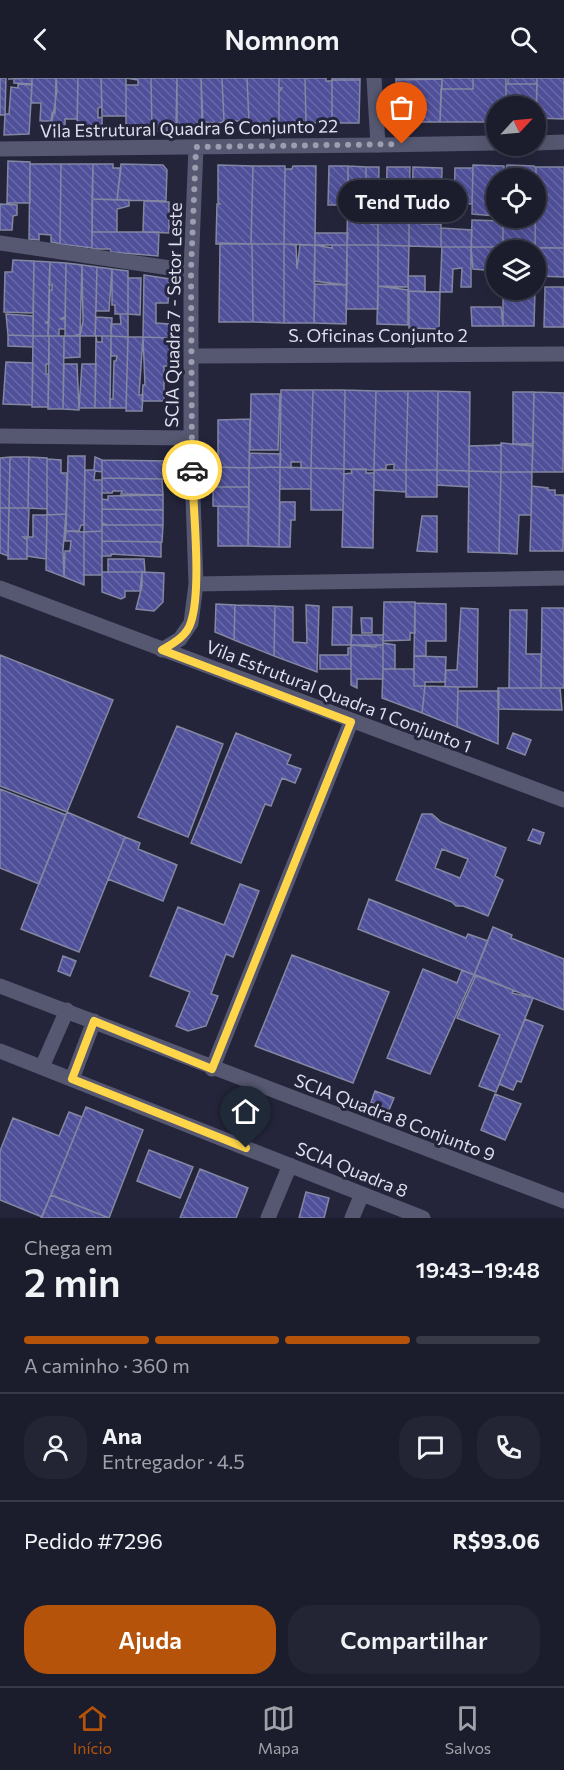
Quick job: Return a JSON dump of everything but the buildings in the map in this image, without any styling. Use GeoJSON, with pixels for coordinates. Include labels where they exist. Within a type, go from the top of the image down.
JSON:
{"type":"FeatureCollection","features":[{"type":"Feature","properties":{"kind":"street"},"geometry":{"type":"LineString","coordinates":[[374,78],[378,145]]}},
{"type":"Feature","properties":{"kind":"street"},"geometry":{"type":"LineString","coordinates":[[546,143],[564,142]]}},
{"type":"Feature","properties":{"kind":"street","name":"Vila Estrutural Quadra 6 Conjunto 22"},"geometry":{"type":"LineString","coordinates":[[0,150],[486,143]]}},
{"type":"Feature","properties":{"kind":"street","name":"SCIA Quadra 7 - Setor Leste"},"geometry":{"type":"LineString","coordinates":[[162,650],[180,639],[191,622],[196,584],[191,438],[193,356],[191,271],[196,147]]}},
{"type":"Feature","properties":{"kind":"street"},"geometry":{"type":"LineString","coordinates":[[0,243],[191,271]]}},
{"type":"Feature","properties":{"kind":"street","name":"S. Oficinas Conjunto 2"},"geometry":{"type":"LineString","coordinates":[[193,356],[564,354]]}},
{"type":"Feature","properties":{"kind":"street"},"geometry":{"type":"LineString","coordinates":[[0,436],[191,438]]}},
{"type":"Feature","properties":{"kind":"street"},"geometry":{"type":"LineString","coordinates":[[196,584],[564,578]]}},
{"type":"Feature","properties":{"kind":"street","name":"Vila Estrutural Quadra 1 Conjunto 1"},"geometry":{"type":"LineString","coordinates":[[0,588],[351,722],[564,800]]}},
{"type":"Feature","properties":{"kind":"street"},"geometry":{"type":"LineString","coordinates":[[212,1069],[351,722]]}},
{"type":"Feature","properties":{"kind":"street","name":"SCIA Quadra 8 Conjunto 9"},"geometry":{"type":"LineString","coordinates":[[0,986],[67,1010],[212,1069],[564,1201]]}},
{"type":"Feature","properties":{"kind":"street"},"geometry":{"type":"LineString","coordinates":[[42,1067],[67,1010]]}},
{"type":"Feature","properties":{"kind":"street"},"geometry":{"type":"LineString","coordinates":[[72,1079],[94,1021]]}},
{"type":"Feature","properties":{"kind":"street","name":"SCIA Quadra 8"},"geometry":{"type":"LineString","coordinates":[[0,1051],[423,1218]]}},
{"type":"Feature","properties":{"kind":"street"},"geometry":{"type":"LineString","coordinates":[[268,1218],[290,1165]]}},
{"type":"Feature","properties":{"kind":"street"},"geometry":{"type":"LineString","coordinates":[[352,1218],[362,1194]]}},
{"type":"Feature","properties":{"kind":"way so far"},"geometry":{"type":"LineString","coordinates":[[192,470],[191,271],[196,147],[402,144]]}},
{"type":"Feature","properties":{"kind":"place","name":"Tend Tudo"},"geometry":{"type":"Point","coordinates":[402,144]}},
{"type":"Feature","properties":{"kind":"route"},"geometry":{"type":"LineString","coordinates":[[192,470],[196,584],[191,622],[180,639],[162,650],[351,722],[212,1069],[94,1021],[72,1079],[246,1148]]}}]}
